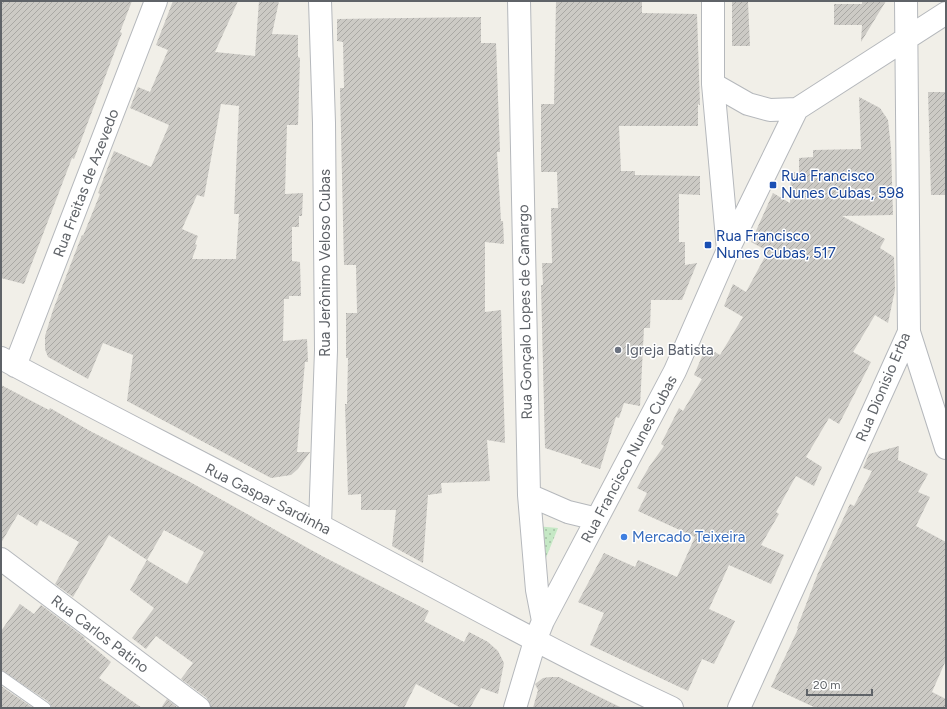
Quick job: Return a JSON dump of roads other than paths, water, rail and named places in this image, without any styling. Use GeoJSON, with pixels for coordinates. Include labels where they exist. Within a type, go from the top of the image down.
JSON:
{"type":"FeatureCollection","features":[{"type":"Feature","properties":{"kind":"street","name":"Rua Freitas de Azevedo"},"geometry":{"type":"LineString","coordinates":[[8,362],[156,1]]}},
{"type":"Feature","properties":{"kind":"street","name":"Rua Jerônimo Veloso Cubas"},"geometry":{"type":"LineString","coordinates":[[320,1],[324,123],[326,350],[320,525]]}},
{"type":"Feature","properties":{"kind":"street","name":"Rua Gonçalo Lopes de Camargo"},"geometry":{"type":"LineString","coordinates":[[519,1],[529,495],[539,631]]}},
{"type":"Feature","properties":{"kind":"street"},"geometry":{"type":"LineString","coordinates":[[714,1],[713,84],[728,250]]}},
{"type":"Feature","properties":{"kind":"street","name":"Rua Dionisio Erba"},"geometry":{"type":"LineString","coordinates":[[739,708],[909,332],[906,1]]}},
{"type":"Feature","properties":{"kind":"street"},"geometry":{"type":"LineString","coordinates":[[713,84],[748,104],[770,110],[797,109],[946,13]]}},
{"type":"Feature","properties":{"kind":"street","name":"Rua Francisco Nunes Cubas"},"geometry":{"type":"LineString","coordinates":[[515,708],[539,631],[675,371],[728,250],[797,109]]}},
{"type":"Feature","properties":{"kind":"street"},"geometry":{"type":"LineString","coordinates":[[909,332],[946,448]]}},
{"type":"Feature","properties":{"kind":"street","name":"Rua Gaspar Sardinha"},"geometry":{"type":"LineString","coordinates":[[8,362],[320,525],[539,631],[596,672],[672,708]]}},
{"type":"Feature","properties":{"kind":"street"},"geometry":{"type":"LineString","coordinates":[[529,495],[568,512],[597,519]]}},
{"type":"Feature","properties":{"kind":"street","name":"Rua Carlos Patino"},"geometry":{"type":"LineString","coordinates":[[1,559],[199,708]]}},
{"type":"Feature","properties":{"kind":"lane"},"geometry":{"type":"LineString","coordinates":[[1,677],[45,708]]}},
{"type":"Feature","properties":{"kind":"place","name":"Rua Francisco Nunes Cubas, 598"},"geometry":{"type":"Point","coordinates":[773,185]}},
{"type":"Feature","properties":{"kind":"place","name":"Rua Francisco Nunes Cubas, 517"},"geometry":{"type":"Point","coordinates":[708,245]}},
{"type":"Feature","properties":{"kind":"place","name":"Igreja Batista"},"geometry":{"type":"Point","coordinates":[618,350]}},
{"type":"Feature","properties":{"kind":"place","name":"Mercado Teixeira"},"geometry":{"type":"Point","coordinates":[624,537]}}]}
